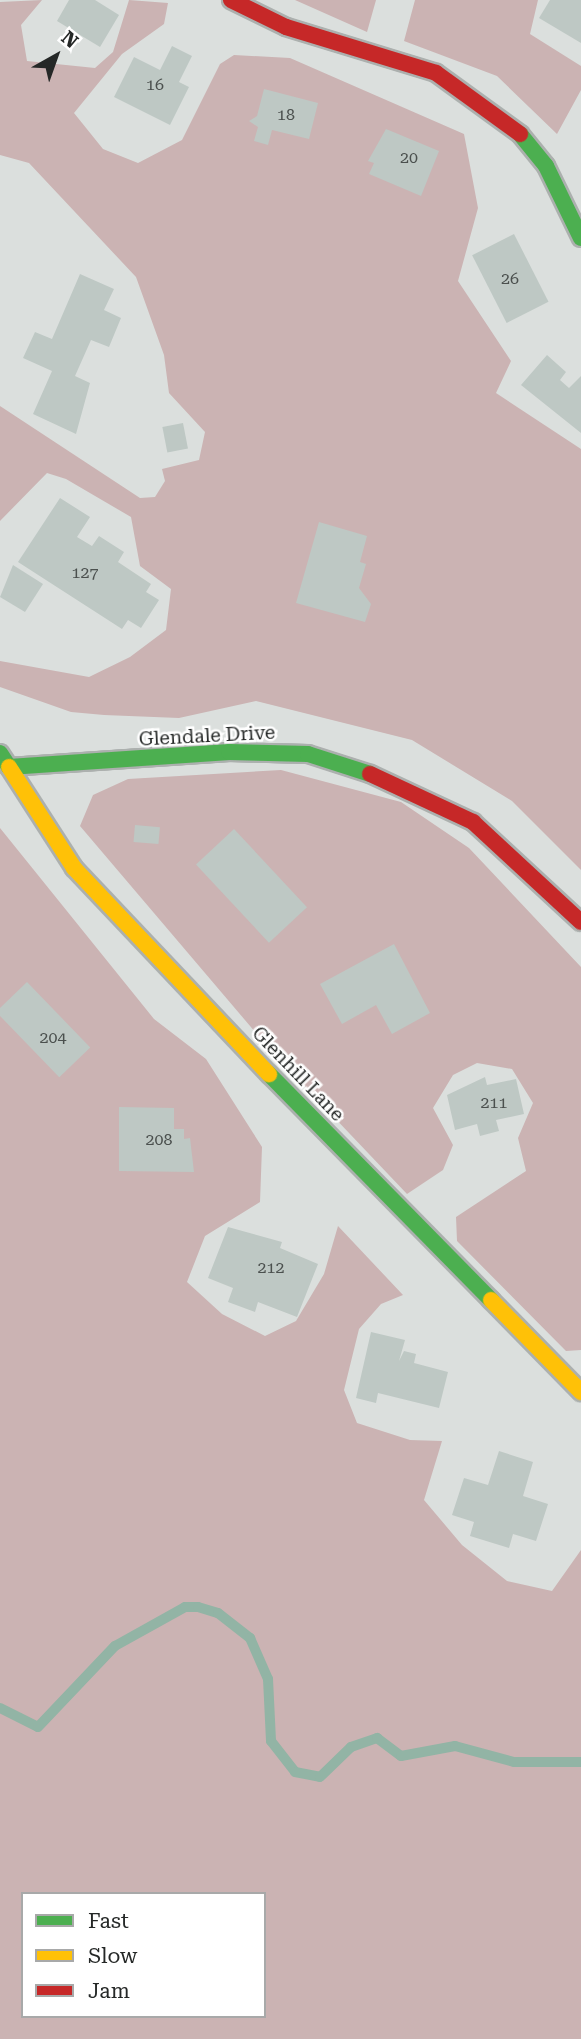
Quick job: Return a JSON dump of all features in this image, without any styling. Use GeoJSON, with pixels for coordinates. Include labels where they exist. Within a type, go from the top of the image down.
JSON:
{"type":"FeatureCollection","features":[{"type":"Feature","properties":{"kind":"street"},"geometry":{"type":"LineString","coordinates":[[231,0],[286,27],[436,74],[481,101],[520,132],[546,166],[581,238]]}},
{"type":"Feature","properties":{"kind":"street"},"geometry":{"type":"LineString","coordinates":[[0,752],[9,767]]}},
{"type":"Feature","properties":{"kind":"street","name":"Glendale Drive"},"geometry":{"type":"LineString","coordinates":[[9,767],[308,754],[383,778],[473,822],[581,922]]}},
{"type":"Feature","properties":{"kind":"street","name":"Glenhill Lane"},"geometry":{"type":"LineString","coordinates":[[9,767],[74,867],[137,940],[581,1392]]}},
{"type":"Feature","properties":{"kind":"shaded area"},"geometry":{"type":"Polygon","coordinates":[[[42,0],[21,25],[27,61],[95,68],[113,52],[129,0],[168,3],[164,24],[122,54],[74,113],[103,149],[138,163],[182,140],[220,64],[234,55],[290,58],[464,134],[478,208],[458,281],[511,361],[496,393],[581,449],[581,870],[512,801],[412,740],[256,701],[179,718],[104,715],[71,712],[0,687],[0,661],[89,677],[130,657],[166,630],[171,589],[140,566],[131,517],[66,479],[47,473],[0,521],[0,406],[140,498],[155,497],[165,481],[162,469],[199,460],[205,432],[169,393],[164,355],[136,277],[29,163],[0,155],[0,2],[42,0]]]}},
{"type":"Feature","properties":{"kind":"shaded area"},"geometry":{"type":"Polygon","coordinates":[[[295,0],[376,0],[367,32],[295,0]]]}},
{"type":"Feature","properties":{"kind":"shaded area"},"geometry":{"type":"Polygon","coordinates":[[[415,0],[538,0],[530,34],[581,66],[581,90],[557,134],[497,76],[404,41],[415,0]]]}},
{"type":"Feature","properties":{"kind":"shaded area"},"geometry":{"type":"Polygon","coordinates":[[[281,770],[401,802],[469,848],[581,967],[581,1350],[566,1351],[457,1241],[456,1217],[526,1171],[518,1138],[533,1103],[512,1069],[477,1063],[453,1075],[433,1108],[453,1145],[443,1170],[407,1194],[273,1053],[80,826],[93,795],[128,779],[281,770]]]}},
{"type":"Feature","properties":{"kind":"shaded area"},"geometry":{"type":"Polygon","coordinates":[[[0,828],[154,1019],[206,1059],[262,1147],[260,1202],[205,1236],[187,1282],[222,1314],[265,1336],[296,1321],[324,1274],[338,1226],[403,1295],[381,1304],[359,1329],[344,1390],[357,1423],[410,1440],[442,1441],[424,1500],[462,1545],[507,1581],[552,1591],[581,1550],[581,2039],[0,2039],[0,828]]]}},
{"type":"Feature","properties":{"kind":"building"},"geometry":{"type":"Polygon","coordinates":[[[69,0],[95,0],[119,15],[100,47],[57,21],[69,0]]]}},
{"type":"Feature","properties":{"kind":"building"},"geometry":{"type":"Polygon","coordinates":[[[550,0],[581,0],[581,43],[539,18],[550,0]]]}},
{"type":"Feature","properties":{"kind":"building"},"geometry":{"type":"Polygon","coordinates":[[[172,46],[192,56],[179,82],[189,87],[170,125],[114,97],[134,57],[160,70],[172,46]]]}},
{"type":"Feature","properties":{"kind":"building"},"geometry":{"type":"Polygon","coordinates":[[[264,89],[318,103],[309,139],[272,130],[268,145],[254,141],[258,127],[249,121],[257,116],[264,89]]]}},
{"type":"Feature","properties":{"kind":"building"},"geometry":{"type":"Polygon","coordinates":[[[386,129],[439,151],[421,196],[369,174],[374,163],[368,161],[386,129]]]}},
{"type":"Feature","properties":{"kind":"building"},"geometry":{"type":"Polygon","coordinates":[[[514,234],[549,302],[507,323],[472,255],[514,234]]]}},
{"type":"Feature","properties":{"kind":"building"},"geometry":{"type":"Polygon","coordinates":[[[80,274],[114,289],[104,310],[121,318],[109,347],[91,340],[75,376],[90,383],[76,434],[33,414],[52,371],[23,358],[35,332],[52,339],[80,274]]]}},
{"type":"Feature","properties":{"kind":"building"},"geometry":{"type":"Polygon","coordinates":[[[547,355],[566,372],[560,380],[569,388],[581,376],[581,433],[521,385],[547,355]]]}},
{"type":"Feature","properties":{"kind":"building"},"geometry":{"type":"Polygon","coordinates":[[[183,423],[188,449],[167,453],[162,427],[183,423]]]}},
{"type":"Feature","properties":{"kind":"building"},"geometry":{"type":"Polygon","coordinates":[[[60,498],[90,517],[77,537],[92,546],[99,536],[124,552],[118,562],[151,584],[146,592],[159,600],[141,628],[128,620],[122,629],[18,562],[60,498]]]}},
{"type":"Feature","properties":{"kind":"building"},"geometry":{"type":"Polygon","coordinates":[[[319,522],[367,536],[360,562],[366,564],[359,588],[371,604],[365,622],[296,603],[319,522]]]}},
{"type":"Feature","properties":{"kind":"building"},"geometry":{"type":"Polygon","coordinates":[[[13,565],[43,584],[25,612],[0,597],[13,565]]]}},
{"type":"Feature","properties":{"kind":"building"},"geometry":{"type":"Polygon","coordinates":[[[135,825],[160,827],[158,844],[134,842],[135,825]]]}},
{"type":"Feature","properties":{"kind":"building"},"geometry":{"type":"Polygon","coordinates":[[[234,829],[307,907],[269,943],[196,864],[234,829]]]}},
{"type":"Feature","properties":{"kind":"building"},"geometry":{"type":"Polygon","coordinates":[[[394,944],[430,1013],[392,1034],[376,1005],[342,1024],[320,984],[394,944]]]}},
{"type":"Feature","properties":{"kind":"building"},"geometry":{"type":"Polygon","coordinates":[[[27,982],[90,1047],[59,1077],[0,1016],[0,1008],[27,982]]]}},
{"type":"Feature","properties":{"kind":"building"},"geometry":{"type":"Polygon","coordinates":[[[485,1077],[487,1085],[516,1079],[524,1114],[496,1120],[499,1131],[480,1136],[477,1124],[455,1130],[447,1095],[485,1077]]]}},
{"type":"Feature","properties":{"kind":"building"},"geometry":{"type":"Polygon","coordinates":[[[119,1107],[174,1108],[174,1129],[184,1129],[184,1139],[190,1138],[194,1172],[119,1171],[119,1107]]]}},
{"type":"Feature","properties":{"kind":"building"},"geometry":{"type":"Polygon","coordinates":[[[228,1227],[282,1242],[280,1248],[318,1264],[297,1317],[258,1302],[255,1312],[228,1302],[233,1288],[208,1278],[228,1227]]]}},
{"type":"Feature","properties":{"kind":"building"},"geometry":{"type":"Polygon","coordinates":[[[371,1332],[405,1340],[399,1361],[404,1351],[416,1354],[414,1363],[448,1372],[439,1408],[378,1393],[376,1403],[356,1398],[371,1332]]]}},
{"type":"Feature","properties":{"kind":"building"},"geometry":{"type":"Polygon","coordinates":[[[499,1451],[533,1462],[523,1496],[548,1504],[536,1541],[513,1534],[509,1548],[470,1536],[474,1522],[452,1515],[464,1478],[488,1485],[499,1451]]]}},
{"type":"Feature","properties":{"kind":"waterway"},"geometry":{"type":"LineString","coordinates":[[0,1708],[38,1727],[115,1646],[185,1607],[198,1607],[218,1613],[250,1638],[268,1679],[271,1741],[295,1772],[320,1777],[351,1747],[377,1738],[401,1756],[455,1746],[514,1762],[581,1762]]}},
{"type":"Feature","properties":{"kind":"traffic: fast"},"geometry":{"type":"LineString","coordinates":[[520,134],[546,166],[581,238]]}},
{"type":"Feature","properties":{"kind":"traffic: fast"},"geometry":{"type":"LineString","coordinates":[[0,753],[9,767],[229,752],[308,754],[370,774]]}},
{"type":"Feature","properties":{"kind":"traffic: fast"},"geometry":{"type":"LineString","coordinates":[[269,1074],[491,1300]]}},
{"type":"Feature","properties":{"kind":"traffic: slow"},"geometry":{"type":"LineString","coordinates":[[9,767],[74,868],[269,1074]]}},
{"type":"Feature","properties":{"kind":"traffic: slow"},"geometry":{"type":"LineString","coordinates":[[491,1300],[581,1392]]}},
{"type":"Feature","properties":{"kind":"traffic: jam"},"geometry":{"type":"LineString","coordinates":[[231,0],[286,27],[436,73],[520,134]]}},
{"type":"Feature","properties":{"kind":"traffic: jam"},"geometry":{"type":"LineString","coordinates":[[370,774],[473,822],[581,922]]}}]}
